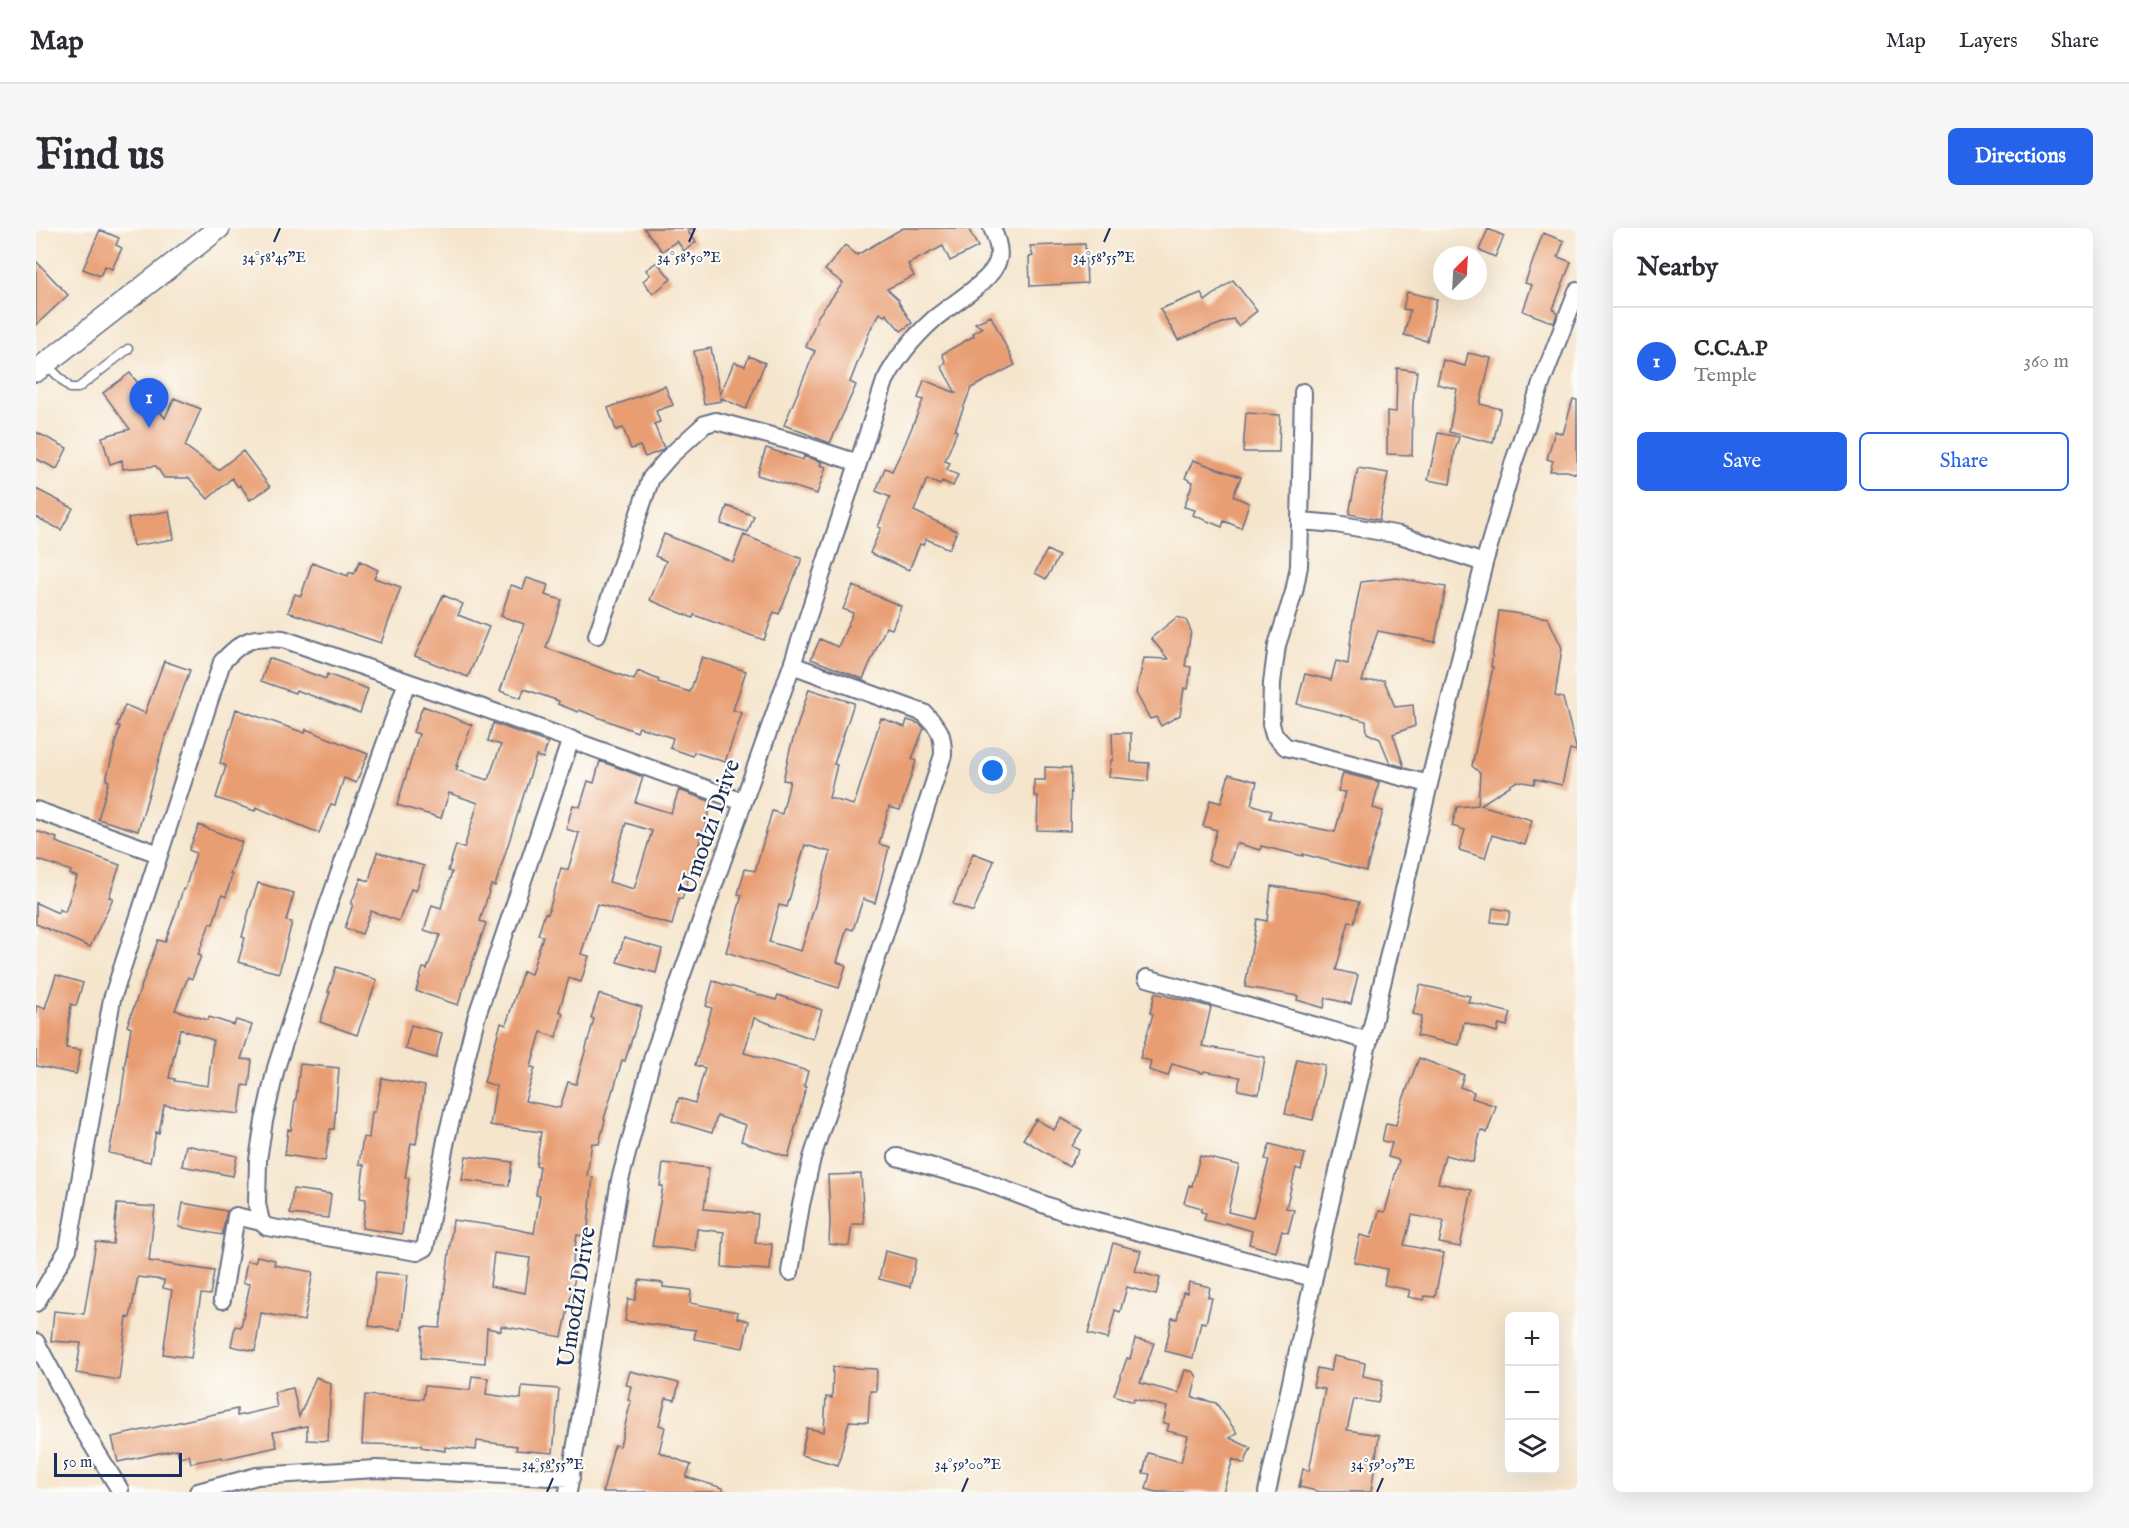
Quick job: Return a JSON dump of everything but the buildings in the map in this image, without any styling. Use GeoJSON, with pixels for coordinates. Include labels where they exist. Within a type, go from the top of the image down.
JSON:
{"type":"FeatureCollection","features":[{"type":"Feature","properties":{"kind":"street"},"geometry":{"type":"LineString","coordinates":[[39,363],[219,228]]}},
{"type":"Feature","properties":{"kind":"street","name":"Umodzi Drive"},"geometry":{"type":"LineString","coordinates":[[569,1485],[620,1180],[653,1056],[792,665],[885,381],[894,362],[911,342],[934,319],[987,278],[998,260],[997,241],[992,228]]}},
{"type":"Feature","properties":{"kind":"street"},"geometry":{"type":"LineString","coordinates":[[1267,1492],[1313,1278],[1429,784],[1484,563],[1514,461],[1540,384],[1577,291]]}},
{"type":"Feature","properties":{"kind":"street"},"geometry":{"type":"LineString","coordinates":[[1304,392],[1299,566],[1294,591],[1277,645],[1272,683],[1271,724],[1274,735],[1286,747],[1429,784]]}},
{"type":"Feature","properties":{"kind":"street"},"geometry":{"type":"LineString","coordinates":[[597,634],[651,478],[669,457],[705,424],[716,421],[794,442],[858,463]]}},
{"type":"Feature","properties":{"kind":"street"},"geometry":{"type":"LineString","coordinates":[[1301,521],[1336,524],[1400,535],[1484,563]]}},
{"type":"Feature","properties":{"kind":"street"},"geometry":{"type":"LineString","coordinates":[[36,1303],[68,1249],[112,999],[222,662],[234,648],[246,640],[261,637],[284,639],[571,739],[743,802]]}},
{"type":"Feature","properties":{"kind":"street"},"geometry":{"type":"LineString","coordinates":[[790,1272],[801,1205],[812,1158],[943,755],[940,729],[924,713],[792,665]]}},
{"type":"Feature","properties":{"kind":"street"},"geometry":{"type":"LineString","coordinates":[[407,682],[327,908],[276,1068],[258,1160],[257,1204],[261,1221],[267,1227],[417,1252],[425,1248],[448,1129],[476,1018],[571,739]]}},
{"type":"Feature","properties":{"kind":"street"},"geometry":{"type":"LineString","coordinates":[[36,810],[159,854]]}},
{"type":"Feature","properties":{"kind":"street"},"geometry":{"type":"LineString","coordinates":[[1147,978],[1369,1041]]}},
{"type":"Feature","properties":{"kind":"street"},"geometry":{"type":"LineString","coordinates":[[897,1157],[979,1180],[1065,1212],[1313,1278]]}},
{"type":"Feature","properties":{"kind":"street"},"geometry":{"type":"LineString","coordinates":[[222,1300],[236,1216],[261,1221]]}},
{"type":"Feature","properties":{"kind":"street"},"geometry":{"type":"LineString","coordinates":[[36,1342],[82,1428],[120,1490]]}},
{"type":"Feature","properties":{"kind":"street"},"geometry":{"type":"LineString","coordinates":[[198,1492],[257,1476],[376,1469],[569,1485]]}},
{"type":"Feature","properties":{"kind":"lane"},"geometry":{"type":"LineString","coordinates":[[39,363],[70,388],[78,388],[128,349]]}},
{"type":"Feature","properties":{"kind":"place","name":"C.C.A.P"},"geometry":{"type":"Point","coordinates":[149,428]}}]}
